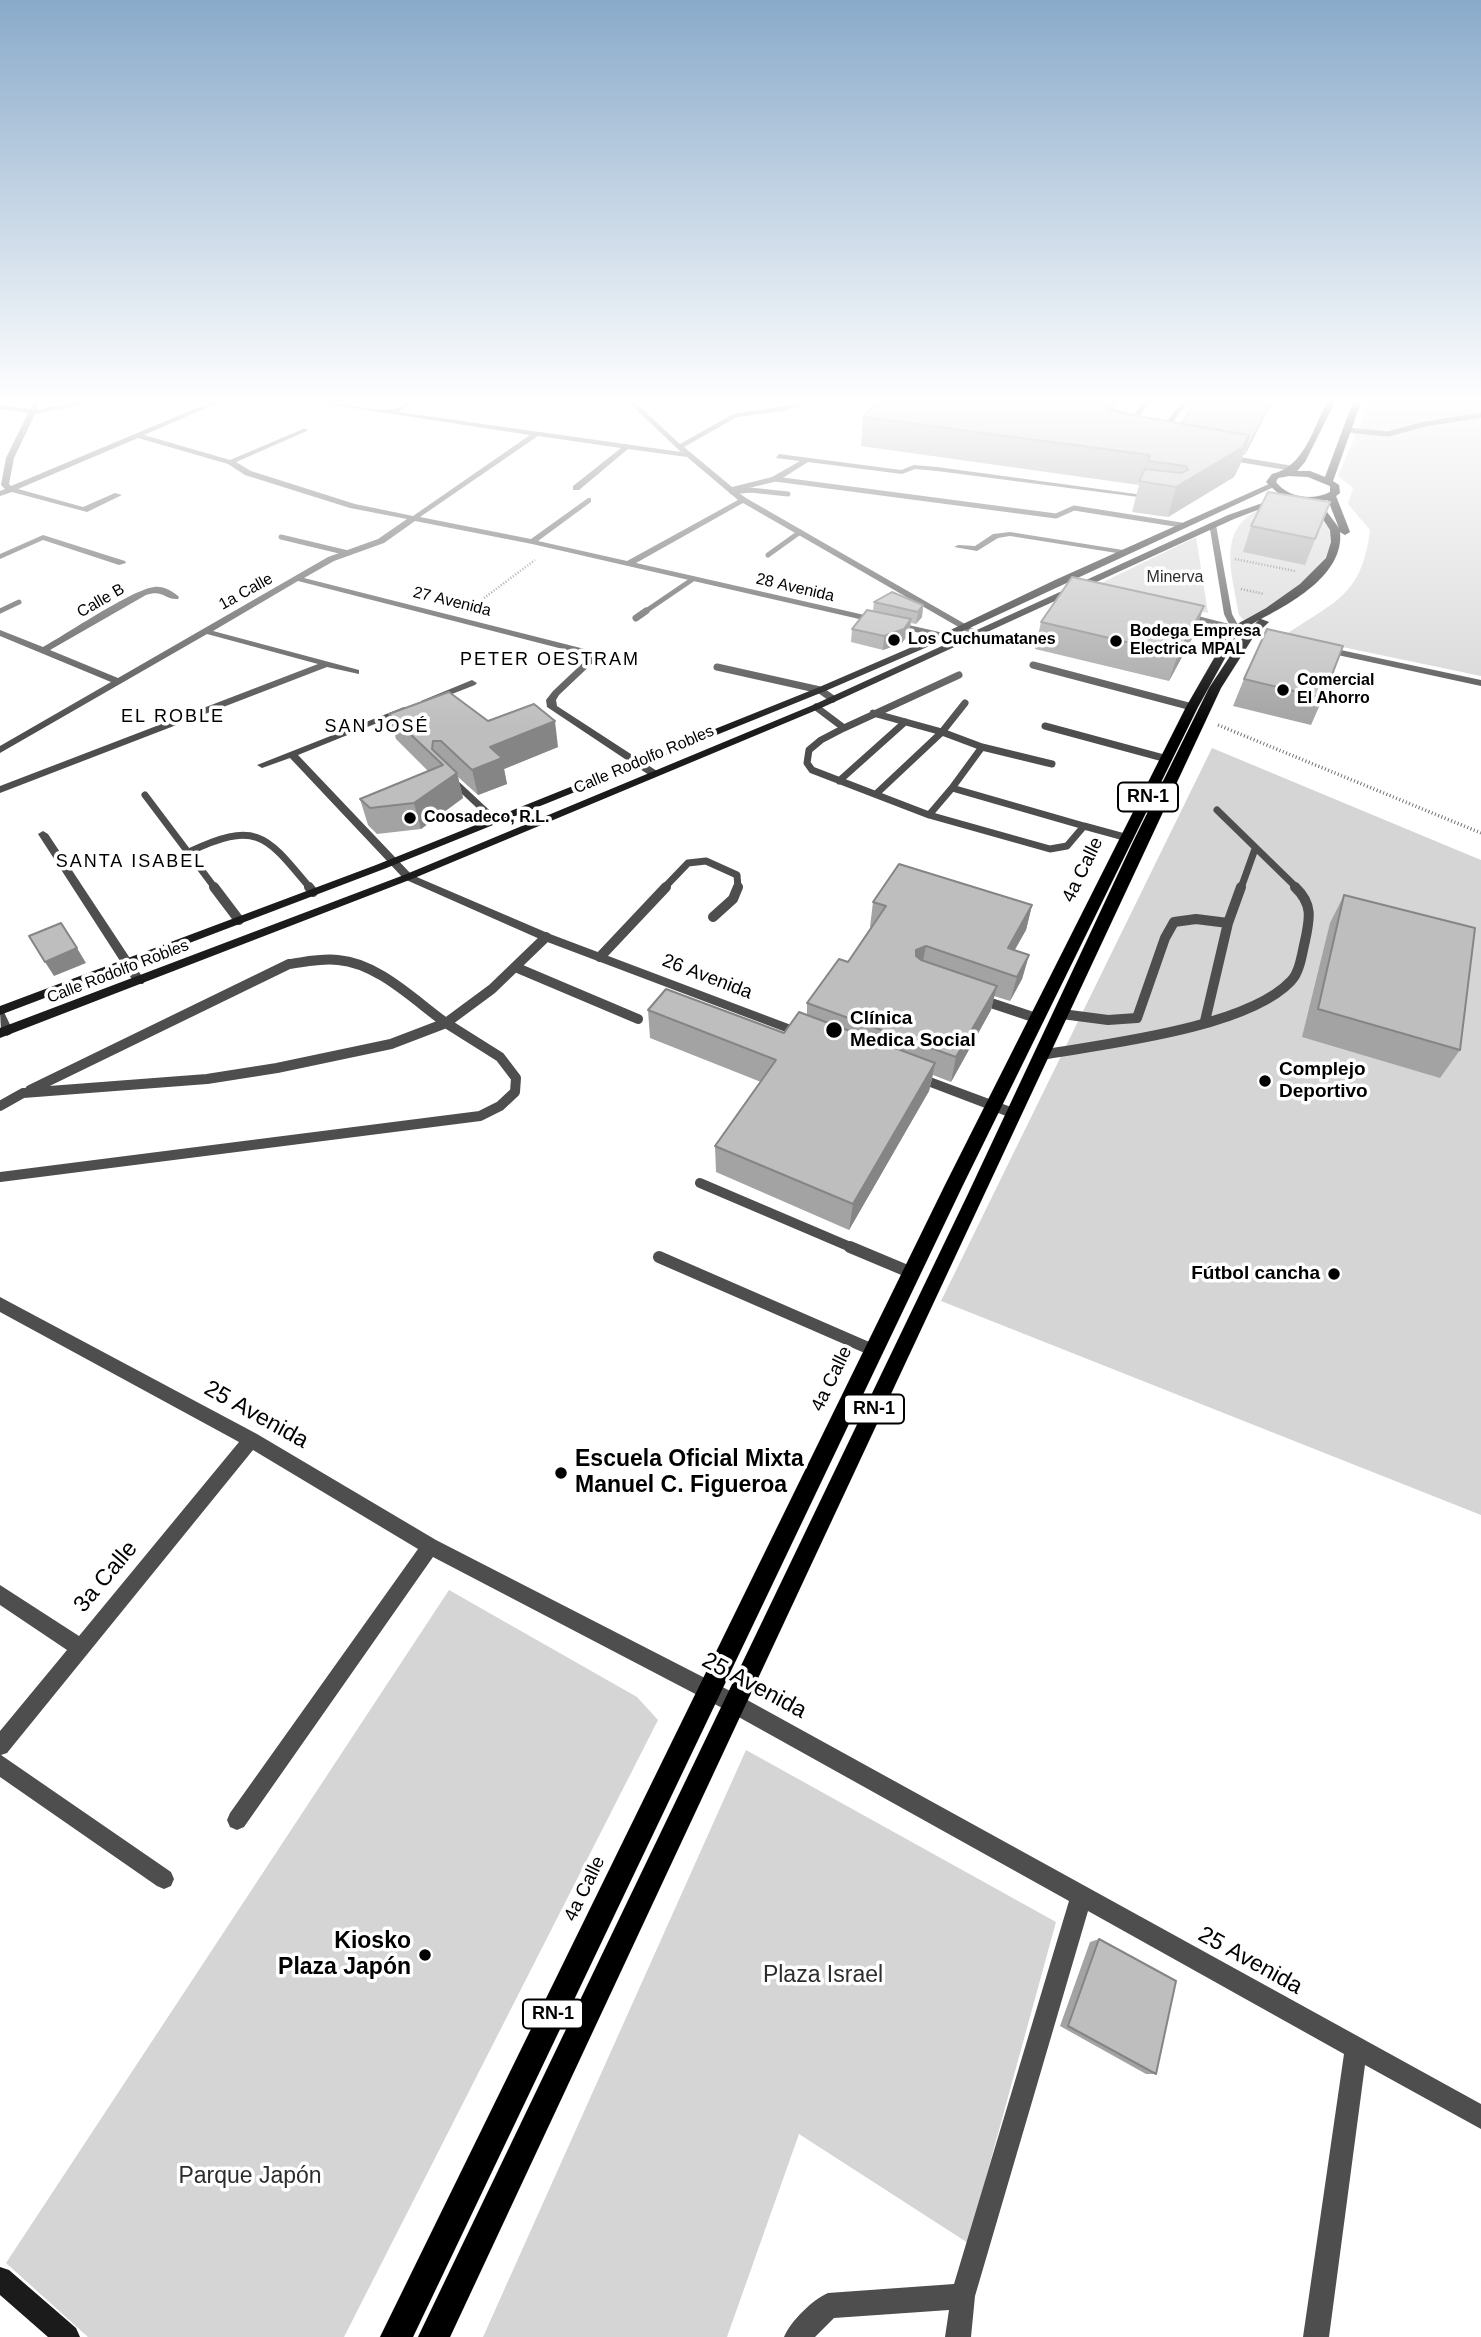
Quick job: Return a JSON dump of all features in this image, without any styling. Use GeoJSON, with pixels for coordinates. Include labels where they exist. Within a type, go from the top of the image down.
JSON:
{"type":"FeatureCollection","features":[{"type":"Feature","properties":{"kind":"main road","name":"Calle Rodolfo Robles"},"geometry":{"type":"LineString","coordinates":[[0,1013],[393,862],[820,690],[945,636],[1214,511]]}},
{"type":"Feature","properties":{"kind":"main road","name":"Calle Rodolfo Robles"},"geometry":{"type":"LineString","coordinates":[[3,1032],[408,877],[816,707],[1212,525],[1252,511]]}},
{"type":"Feature","properties":{"kind":"main road","name":"4a Calle"},"geometry":{"type":"LineString","coordinates":[[435,2337],[912,1273],[1167,759],[1196,713],[1216,688],[1243,631],[1317,576],[1331,559],[1336,542],[1335,530],[1324,514],[1319,511]]}},
{"type":"Feature","properties":{"kind":"main road","name":"4a Calle"},"geometry":{"type":"LineString","coordinates":[[1243,631],[1332,574],[1342,562],[1346,536],[1337,511]]}},
{"type":"Feature","properties":{"kind":"main road","name":"4a Calle"},"geometry":{"type":"LineString","coordinates":[[396,2337],[722,1698],[1014,1114],[1062,1014],[1196,713]]}},
{"type":"Feature","properties":{"kind":"main road"},"geometry":{"type":"LineString","coordinates":[[0,2278],[67,2337]]}},
{"type":"Feature","properties":{"kind":"street","name":"28 Avenida"},"geometry":{"type":"LineString","coordinates":[[377,511],[532,542],[945,636],[958,642]]}},
{"type":"Feature","properties":{"kind":"street","name":"1a Calle"},"geometry":{"type":"LineString","coordinates":[[0,750],[331,559],[370,547],[428,511]]}},
{"type":"Feature","properties":{"kind":"street"},"geometry":{"type":"LineString","coordinates":[[532,542],[573,511]]}},
{"type":"Feature","properties":{"kind":"street"},"geometry":{"type":"LineString","coordinates":[[628,564],[722,511]]}},
{"type":"Feature","properties":{"kind":"street"},"geometry":{"type":"LineString","coordinates":[[764,511],[975,634]]}},
{"type":"Feature","properties":{"kind":"street"},"geometry":{"type":"LineString","coordinates":[[1212,525],[1227,614],[1243,631]]}},
{"type":"Feature","properties":{"kind":"street"},"geometry":{"type":"LineString","coordinates":[[958,547],[977,549],[996,536],[1010,534],[1123,552]]}},
{"type":"Feature","properties":{"kind":"street"},"geometry":{"type":"LineString","coordinates":[[0,557],[43,537],[122,563]]}},
{"type":"Feature","properties":{"kind":"street","name":"27 Avenida"},"geometry":{"type":"LineString","coordinates":[[299,579],[633,664]]}},
{"type":"Feature","properties":{"kind":"street"},"geometry":{"type":"LineString","coordinates":[[1058,582],[1089,592]]}},
{"type":"Feature","properties":{"kind":"street","name":"Calle B"},"geometry":{"type":"LineString","coordinates":[[43,651],[155,588],[165,590],[175,597]]}},
{"type":"Feature","properties":{"kind":"street"},"geometry":{"type":"LineString","coordinates":[[1169,612],[1291,642]]}},
{"type":"Feature","properties":{"kind":"street"},"geometry":{"type":"LineString","coordinates":[[205,631],[356,672]]}},
{"type":"Feature","properties":{"kind":"street"},"geometry":{"type":"LineString","coordinates":[[0,633],[117,681]]}},
{"type":"Feature","properties":{"kind":"street"},"geometry":{"type":"LineString","coordinates":[[1304,645],[1481,683]]}},
{"type":"Feature","properties":{"kind":"street"},"geometry":{"type":"LineString","coordinates":[[597,654],[556,693],[551,700],[552,707],[653,773]]}},
{"type":"Feature","properties":{"kind":"street"},"geometry":{"type":"LineString","coordinates":[[0,790],[327,664]]}},
{"type":"Feature","properties":{"kind":"street"},"geometry":{"type":"LineString","coordinates":[[262,765],[472,683]]}},
{"type":"Feature","properties":{"kind":"street","name":"26 Avenida"},"geometry":{"type":"LineString","coordinates":[[292,754],[408,877],[546,937],[816,1039]]}},
{"type":"Feature","properties":{"kind":"street"},"geometry":{"type":"LineString","coordinates":[[43,834],[139,981]]}},
{"type":"Feature","properties":{"kind":"street"},"geometry":{"type":"LineString","coordinates":[[0,1013],[3,1032]]}},
{"type":"Feature","properties":{"kind":"street"},"geometry":{"type":"LineString","coordinates":[[905,1073],[1014,1114]]}},
{"type":"Feature","properties":{"kind":"street","name":"25 Avenida"},"geometry":{"type":"LineString","coordinates":[[0,1304],[251,1440],[430,1546],[722,1698],[1481,2117]]}},
{"type":"Feature","properties":{"kind":"street","name":"3a Calle"},"geometry":{"type":"LineString","coordinates":[[0,1746],[251,1440]]}},
{"type":"Feature","properties":{"kind":"street"},"geometry":{"type":"LineString","coordinates":[[237,1821],[430,1546]]}},
{"type":"Feature","properties":{"kind":"street"},"geometry":{"type":"LineString","coordinates":[[0,1594],[79,1647]]}},
{"type":"Feature","properties":{"kind":"street"},"geometry":{"type":"LineString","coordinates":[[0,1765],[164,1879]]}},
{"type":"Feature","properties":{"kind":"street"},"geometry":{"type":"LineString","coordinates":[[958,2337],[963,2296],[1081,1897]]}},
{"type":"Feature","properties":{"kind":"street"},"geometry":{"type":"LineString","coordinates":[[1316,2337],[1356,2049]]}},
{"type":"Feature","properties":{"kind":"street"},"geometry":{"type":"LineString","coordinates":[[797,2337],[828,2306],[963,2296]]}},
{"type":"Feature","properties":{"kind":"lane"},"geometry":{"type":"LineString","coordinates":[[1014,511],[1051,516],[1064,511]]}},
{"type":"Feature","properties":{"kind":"lane"},"geometry":{"type":"LineString","coordinates":[[1092,511],[1181,525]]}},
{"type":"Feature","properties":{"kind":"lane"},"geometry":{"type":"LineString","coordinates":[[768,555],[800,532]]}},
{"type":"Feature","properties":{"kind":"lane"},"geometry":{"type":"LineString","coordinates":[[281,537],[348,553]]}},
{"type":"Feature","properties":{"kind":"lane"},"geometry":{"type":"LineString","coordinates":[[636,618],[693,579]]}},
{"type":"Feature","properties":{"kind":"lane"},"geometry":{"type":"LineString","coordinates":[[0,611],[19,602]]}},
{"type":"Feature","properties":{"kind":"lane"},"geometry":{"type":"LineString","coordinates":[[1033,665],[1196,713]]}},
{"type":"Feature","properties":{"kind":"lane"},"geometry":{"type":"LineString","coordinates":[[717,667],[820,690],[833,699]]}},
{"type":"Feature","properties":{"kind":"lane"},"geometry":{"type":"LineString","coordinates":[[959,674],[873,713],[811,747],[805,756],[805,763],[812,771],[929,816],[1050,849],[1067,846],[1085,825]]}},
{"type":"Feature","properties":{"kind":"lane"},"geometry":{"type":"LineString","coordinates":[[876,794],[942,732],[965,703]]}},
{"type":"Feature","properties":{"kind":"lane"},"geometry":{"type":"LineString","coordinates":[[816,707],[844,728]]}},
{"type":"Feature","properties":{"kind":"lane"},"geometry":{"type":"LineString","coordinates":[[873,713],[942,732],[982,747],[1052,764]]}},
{"type":"Feature","properties":{"kind":"lane"},"geometry":{"type":"LineString","coordinates":[[839,781],[905,722]]}},
{"type":"Feature","properties":{"kind":"lane"},"geometry":{"type":"LineString","coordinates":[[1045,726],[1167,759]]}},
{"type":"Feature","properties":{"kind":"lane"},"geometry":{"type":"LineString","coordinates":[[929,816],[982,747]]}},
{"type":"Feature","properties":{"kind":"lane"},"geometry":{"type":"LineString","coordinates":[[443,771],[496,821]]}},
{"type":"Feature","properties":{"kind":"lane"},"geometry":{"type":"LineString","coordinates":[[952,788],[1128,838]]}},
{"type":"Feature","properties":{"kind":"lane"},"geometry":{"type":"LineString","coordinates":[[145,795],[239,920]]}},
{"type":"Feature","properties":{"kind":"lane"},"geometry":{"type":"LineString","coordinates":[[1041,1055],[1142,1037],[1205,1021],[1261,1003],[1294,978],[1309,917],[1306,897],[1217,810]]}},
{"type":"Feature","properties":{"kind":"lane"},"geometry":{"type":"LineString","coordinates":[[189,852],[229,835],[251,834],[265,839],[313,892]]}},
{"type":"Feature","properties":{"kind":"lane"},"geometry":{"type":"LineString","coordinates":[[1205,1021],[1228,923],[1255,849]]}},
{"type":"Feature","properties":{"kind":"lane"},"geometry":{"type":"LineString","coordinates":[[600,957],[688,863],[706,861],[737,875],[740,884],[735,898],[713,917]]}},
{"type":"Feature","properties":{"kind":"lane"},"geometry":{"type":"LineString","coordinates":[[1142,1037],[1137,1018],[1165,938],[1174,922],[1196,919],[1228,923]]}},
{"type":"Feature","properties":{"kind":"lane"},"geometry":{"type":"LineString","coordinates":[[23,1093],[206,1079],[277,1068],[391,1044],[446,1023],[492,989],[546,937]]}},
{"type":"Feature","properties":{"kind":"lane"},"geometry":{"type":"LineString","coordinates":[[0,1106],[289,964],[323,959],[353,963],[387,982],[500,1057],[516,1078],[515,1092],[500,1106],[481,1116],[0,1177]]}},
{"type":"Feature","properties":{"kind":"lane"},"geometry":{"type":"LineString","coordinates":[[515,967],[638,1019]]}},
{"type":"Feature","properties":{"kind":"lane"},"geometry":{"type":"LineString","coordinates":[[970,996],[1039,1019]]}},
{"type":"Feature","properties":{"kind":"lane"},"geometry":{"type":"LineString","coordinates":[[1062,1014],[1110,1020],[1137,1018]]}},
{"type":"Feature","properties":{"kind":"lane"},"geometry":{"type":"LineString","coordinates":[[700,1183],[912,1273]]}},
{"type":"Feature","properties":{"kind":"lane"},"geometry":{"type":"LineString","coordinates":[[659,1256],[875,1351]]}},
{"type":"Feature","properties":{"kind":"path"},"geometry":{"type":"LineString","coordinates":[[456,619],[552,547]]}},
{"type":"Feature","properties":{"kind":"path"},"geometry":{"type":"LineString","coordinates":[[1249,562],[1251,556]]}},
{"type":"Feature","properties":{"kind":"path"},"geometry":{"type":"LineString","coordinates":[[1233,559],[1302,572]]}},
{"type":"Feature","properties":{"kind":"path"},"geometry":{"type":"LineString","coordinates":[[1244,590],[1265,594]]}},
{"type":"Feature","properties":{"kind":"path"},"geometry":{"type":"LineString","coordinates":[[1196,713],[1481,833]]}},
{"type":"Feature","properties":{"kind":"green space"},"geometry":{"type":"Polygon","coordinates":[[[1257,511],[1319,514],[1329,527],[1332,541],[1327,555],[1303,582],[1244,620],[1239,615],[1230,552],[1239,525],[1257,511]]]}},
{"type":"Feature","properties":{"kind":"green space"},"geometry":{"type":"Polygon","coordinates":[[[1354,511],[1481,511],[1481,676],[1285,635],[1332,604],[1353,583],[1366,552],[1370,530],[1354,511]]]}},
{"type":"Feature","properties":{"kind":"green space","name":"Minerva"},"geometry":{"type":"Polygon","coordinates":[[[1196,537],[1208,613],[1095,586],[1196,537]]]}},
{"type":"Feature","properties":{"kind":"green space","name":"Complejo Deportivo"},"geometry":{"type":"Polygon","coordinates":[[[1212,748],[1481,860],[1481,1515],[941,1301],[1212,748]]]}},
{"type":"Feature","properties":{"kind":"green space","name":"Parque Japón"},"geometry":{"type":"Polygon","coordinates":[[[449,1590],[637,1697],[658,1720],[344,2337],[88,2337],[6,2263],[449,1590]]]}},
{"type":"Feature","properties":{"kind":"green space","name":"Plaza Israel"},"geometry":{"type":"Polygon","coordinates":[[[746,1750],[1056,1922],[968,2243],[799,2134],[727,2337],[483,2337],[746,1750]]]}},
{"type":"Feature","properties":{"kind":"building"},"geometry":{"type":"Polygon","coordinates":[[[1258,511],[1326,511],[1315,539],[1251,526],[1258,511]]]}},
{"type":"Feature","properties":{"kind":"building"},"geometry":{"type":"Polygon","coordinates":[[[1072,577],[1204,606],[1178,654],[1041,622],[1072,577]]]}},
{"type":"Feature","properties":{"kind":"building"},"geometry":{"type":"Polygon","coordinates":[[[892,592],[923,605],[918,612],[874,602],[892,592]]]}},
{"type":"Feature","properties":{"kind":"building"},"geometry":{"type":"Polygon","coordinates":[[[867,610],[911,619],[904,629],[884,636],[852,629],[867,610]]]}},
{"type":"Feature","properties":{"kind":"building"},"geometry":{"type":"Polygon","coordinates":[[[1267,629],[1343,646],[1323,698],[1244,679],[1267,629]]]}},
{"type":"Feature","properties":{"kind":"building"},"geometry":{"type":"Polygon","coordinates":[[[449,692],[488,721],[534,704],[555,721],[490,747],[502,758],[472,770],[441,741],[433,741],[432,749],[457,773],[414,803],[370,808],[360,799],[443,765],[389,714],[449,692]]]}},
{"type":"Feature","properties":{"kind":"building"},"geometry":{"type":"Polygon","coordinates":[[[899,864],[1032,905],[1008,948],[1029,955],[1017,977],[926,946],[916,950],[916,956],[921,960],[997,986],[956,1057],[807,1003],[839,959],[848,962],[886,906],[873,902],[899,864]]]}},
{"type":"Feature","properties":{"kind":"building"},"geometry":{"type":"Polygon","coordinates":[[[1344,895],[1475,928],[1460,1050],[1318,1009],[1344,895]]]}},
{"type":"Feature","properties":{"kind":"building"},"geometry":{"type":"Polygon","coordinates":[[[61,923],[77,948],[45,962],[29,936],[61,923]]]}},
{"type":"Feature","properties":{"kind":"building"},"geometry":{"type":"Polygon","coordinates":[[[666,989],[784,1033],[799,1012],[935,1063],[853,1204],[715,1146],[776,1060],[648,1010],[666,989]]]}},
{"type":"Feature","properties":{"kind":"building"},"geometry":{"type":"Polygon","coordinates":[[[1099,1939],[1176,1981],[1156,2074],[1068,2026],[1099,1939]]]}},
{"type":"Feature","properties":{"kind":"place","name":"Los Cuchumatanes"},"geometry":{"type":"Point","coordinates":[894,640]}},
{"type":"Feature","properties":{"kind":"place","name":"Bodega Empresa Electrica MPAL"},"geometry":{"type":"Point","coordinates":[1116,641]}},
{"type":"Feature","properties":{"kind":"place","name":"Comercial El Ahorro"},"geometry":{"type":"Point","coordinates":[1283,690]}},
{"type":"Feature","properties":{"kind":"place","name":"Coosadeco, R.L."},"geometry":{"type":"Point","coordinates":[410,818]}},
{"type":"Feature","properties":{"kind":"place","name":"Clínica Medica Social"},"geometry":{"type":"Point","coordinates":[834,1030]}},
{"type":"Feature","properties":{"kind":"place","name":"Complejo Deportivo"},"geometry":{"type":"Point","coordinates":[1265,1081]}},
{"type":"Feature","properties":{"kind":"place","name":"Fútbol cancha"},"geometry":{"type":"Point","coordinates":[1334,1274]}},
{"type":"Feature","properties":{"kind":"place","name":"Escuela Oficial Mixta Manuel C. Figueroa"},"geometry":{"type":"Point","coordinates":[561,1473]}},
{"type":"Feature","properties":{"kind":"place","name":"Kiosko Plaza Japón"},"geometry":{"type":"Point","coordinates":[425,1955]}},
{"type":"Feature","properties":{"kind":"district","name":"PETER OESTRAM"},"geometry":{"type":"Point","coordinates":[550,660]}},
{"type":"Feature","properties":{"kind":"district","name":"EL ROBLE"},"geometry":{"type":"Point","coordinates":[173,717]}},
{"type":"Feature","properties":{"kind":"district","name":"SAN JOSÉ"},"geometry":{"type":"Point","coordinates":[377,727]}},
{"type":"Feature","properties":{"kind":"district","name":"SANTA ISABEL"},"geometry":{"type":"Point","coordinates":[131,862]}}]}
